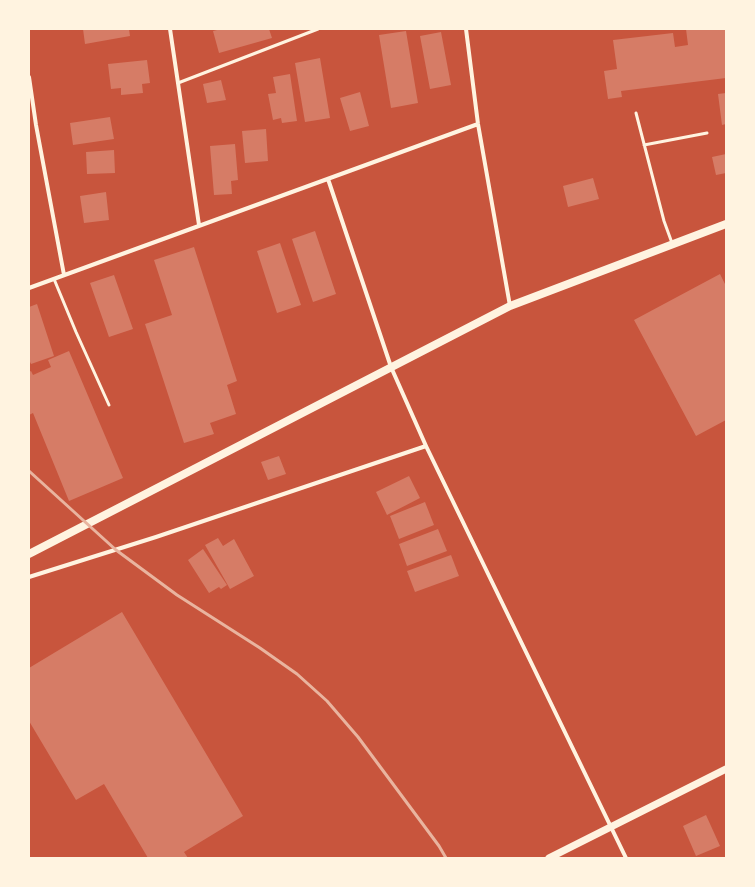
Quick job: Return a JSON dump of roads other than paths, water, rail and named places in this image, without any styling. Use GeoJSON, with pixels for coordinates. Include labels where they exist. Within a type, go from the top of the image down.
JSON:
{"type":"FeatureCollection","features":[{"type":"Feature","properties":{"kind":"main road"},"geometry":{"type":"LineString","coordinates":[[29,554],[510,306],[726,224]]}},
{"type":"Feature","properties":{"kind":"street"},"geometry":{"type":"LineString","coordinates":[[170,29],[199,225]]}},
{"type":"Feature","properties":{"kind":"street"},"geometry":{"type":"LineString","coordinates":[[466,29],[478,124],[510,306]]}},
{"type":"Feature","properties":{"kind":"street"},"geometry":{"type":"LineString","coordinates":[[29,78],[36,125],[64,276]]}},
{"type":"Feature","properties":{"kind":"street"},"geometry":{"type":"LineString","coordinates":[[29,288],[478,124]]}},
{"type":"Feature","properties":{"kind":"street"},"geometry":{"type":"LineString","coordinates":[[328,179],[391,367],[426,446],[626,858]]}},
{"type":"Feature","properties":{"kind":"street"},"geometry":{"type":"LineString","coordinates":[[29,577],[156,537],[426,446]]}},
{"type":"Feature","properties":{"kind":"street"},"geometry":{"type":"LineString","coordinates":[[549,858],[726,769]]}},
{"type":"Feature","properties":{"kind":"lane"},"geometry":{"type":"LineString","coordinates":[[178,83],[318,29]]}},
{"type":"Feature","properties":{"kind":"lane"},"geometry":{"type":"LineString","coordinates":[[636,113],[664,221],[672,245]]}},
{"type":"Feature","properties":{"kind":"lane"},"geometry":{"type":"LineString","coordinates":[[644,145],[707,133]]}},
{"type":"Feature","properties":{"kind":"lane"},"geometry":{"type":"LineString","coordinates":[[54,279],[109,405]]}},
{"type":"Feature","properties":{"kind":"railway"},"geometry":{"type":"LineString","coordinates":[[29,471],[116,550],[177,595],[260,648],[297,674],[327,701],[358,737],[439,846],[446,858]]}}]}
